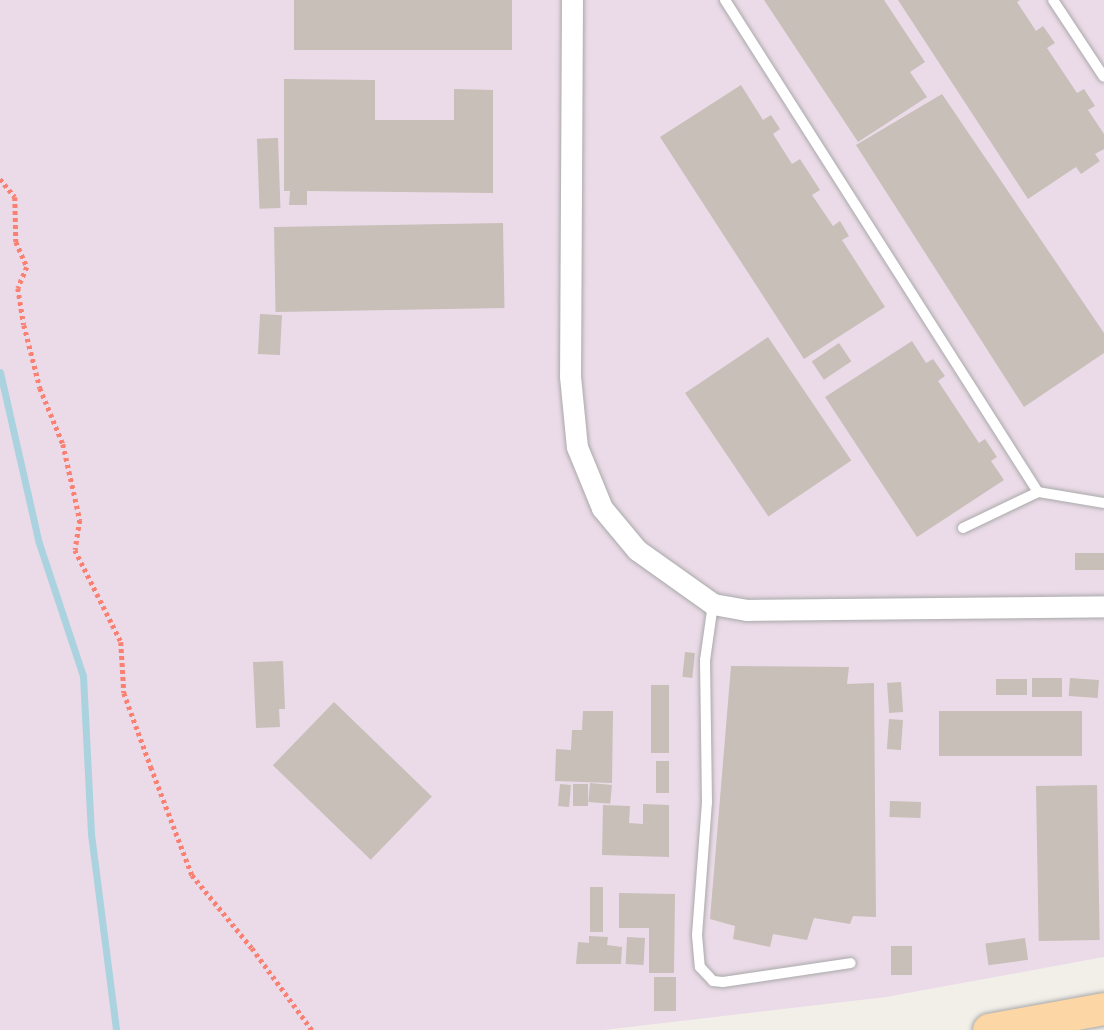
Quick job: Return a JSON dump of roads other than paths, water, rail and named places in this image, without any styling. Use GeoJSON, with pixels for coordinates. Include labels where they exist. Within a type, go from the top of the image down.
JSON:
{"type":"FeatureCollection","features":[{"type":"Feature","properties":{"kind":"main road"},"geometry":{"type":"LineString","coordinates":[[989,1030],[1104,1009]]}},
{"type":"Feature","properties":{"kind":"street"},"geometry":{"type":"LineString","coordinates":[[572,0],[570,376],[578,447],[602,508],[637,550],[713,604],[747,610],[1104,606]]}},
{"type":"Feature","properties":{"kind":"lane"},"geometry":{"type":"LineString","coordinates":[[725,0],[1038,492]]}},
{"type":"Feature","properties":{"kind":"lane"},"geometry":{"type":"LineString","coordinates":[[1053,0],[1104,77]]}},
{"type":"Feature","properties":{"kind":"lane"},"geometry":{"type":"LineString","coordinates":[[963,528],[1038,492],[1104,503]]}},
{"type":"Feature","properties":{"kind":"lane"},"geometry":{"type":"LineString","coordinates":[[713,604],[705,660],[706,803],[697,935],[700,967],[713,981],[723,982],[851,963]]}},
{"type":"Feature","properties":{"kind":"waterway"},"geometry":{"type":"LineString","coordinates":[[0,372],[39,543],[83,676],[91,834],[116,1030]]}}]}
